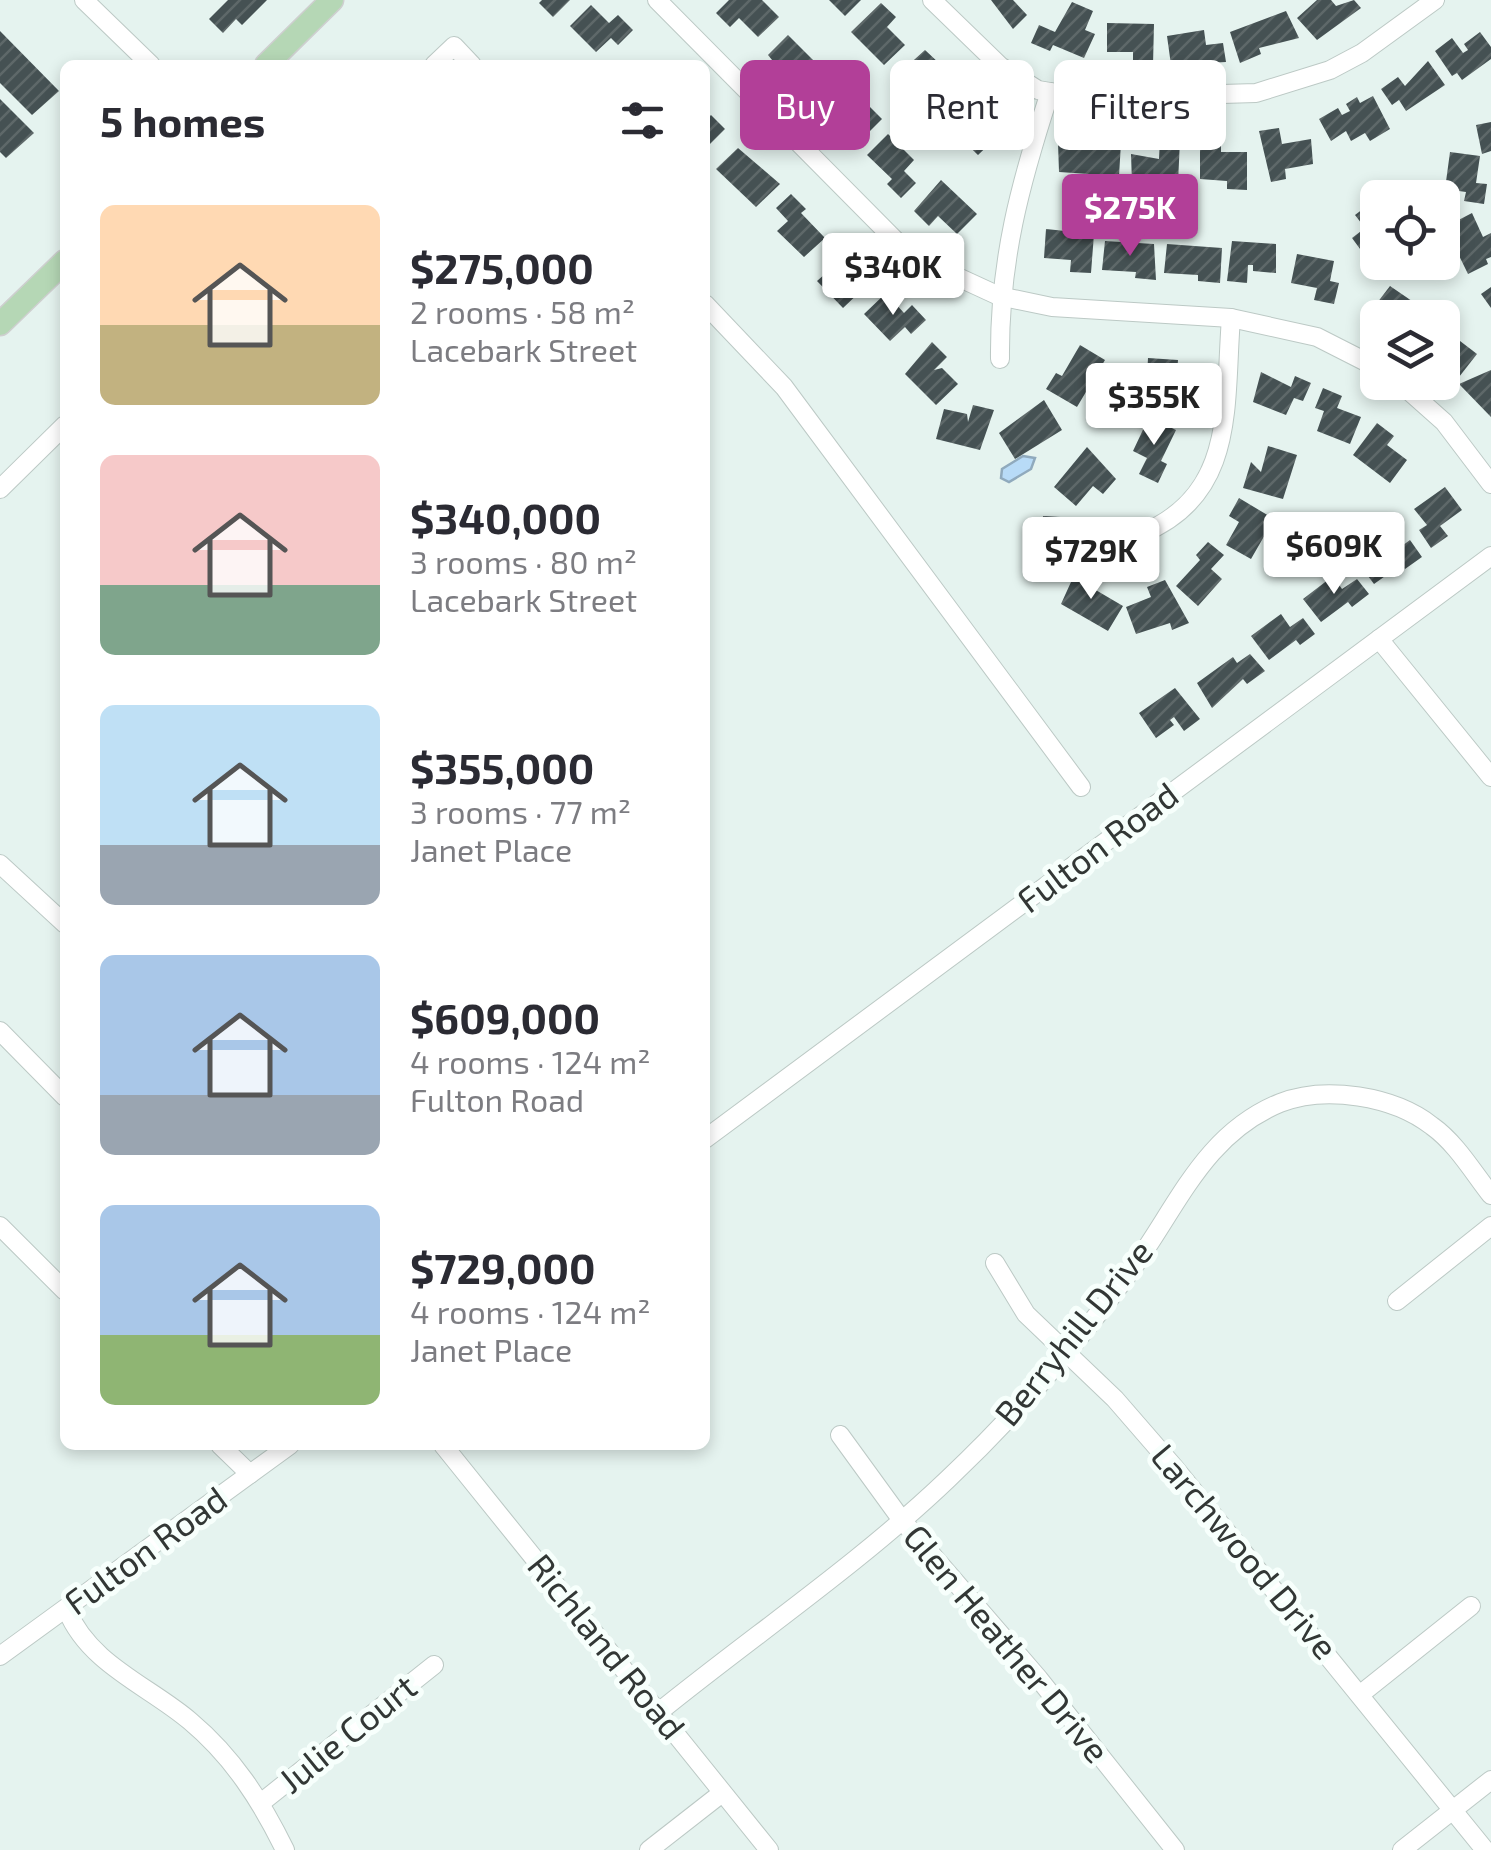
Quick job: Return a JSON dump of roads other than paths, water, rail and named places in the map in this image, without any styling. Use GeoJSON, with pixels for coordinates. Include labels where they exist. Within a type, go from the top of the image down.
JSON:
{"type":"FeatureCollection","features":[{"type":"Feature","properties":{"kind":"main road"},"geometry":{"type":"LineString","coordinates":[[271,60],[332,0]]}},
{"type":"Feature","properties":{"kind":"main road"},"geometry":{"type":"LineString","coordinates":[[0,324],[60,267]]}},
{"type":"Feature","properties":{"kind":"street"},"geometry":{"type":"LineString","coordinates":[[84,0],[146,60]]}},
{"type":"Feature","properties":{"kind":"street"},"geometry":{"type":"LineString","coordinates":[[657,0],[910,255],[999,296],[1052,307],[1231,318],[1316,337],[1360,359]]}},
{"type":"Feature","properties":{"kind":"street"},"geometry":{"type":"LineString","coordinates":[[932,0],[1000,66],[1050,92],[1086,98],[1256,93],[1330,70],[1362,53],[1435,0]]}},
{"type":"Feature","properties":{"kind":"street"},"geometry":{"type":"LineString","coordinates":[[439,60],[454,46],[467,60]]}},
{"type":"Feature","properties":{"kind":"street"},"geometry":{"type":"LineString","coordinates":[[1000,359],[999,296],[1017,192],[1050,92]]}},
{"type":"Feature","properties":{"kind":"street"},"geometry":{"type":"LineString","coordinates":[[710,309],[784,387],[1081,787]]}},
{"type":"Feature","properties":{"kind":"street"},"geometry":{"type":"LineString","coordinates":[[1141,534],[1162,526],[1194,500],[1216,465],[1231,318]]}},
{"type":"Feature","properties":{"kind":"street"},"geometry":{"type":"LineString","coordinates":[[1419,400],[1444,422],[1491,484]]}},
{"type":"Feature","properties":{"kind":"street"},"geometry":{"type":"LineString","coordinates":[[0,489],[60,430]]}},
{"type":"Feature","properties":{"kind":"street","name":"Fulton Road"},"geometry":{"type":"LineString","coordinates":[[710,1136],[1491,556]]}},
{"type":"Feature","properties":{"kind":"street"},"geometry":{"type":"LineString","coordinates":[[1379,639],[1491,777]]}},
{"type":"Feature","properties":{"kind":"street"},"geometry":{"type":"LineString","coordinates":[[0,864],[60,919]]}},
{"type":"Feature","properties":{"kind":"street"},"geometry":{"type":"LineString","coordinates":[[0,1030],[60,1092]]}},
{"type":"Feature","properties":{"kind":"street","name":"Berryhill Drive"},"geometry":{"type":"LineString","coordinates":[[659,1712],[947,1481],[1067,1354],[1134,1266],[1198,1166],[1240,1122],[1284,1101],[1346,1094],[1372,1100],[1430,1124],[1491,1194]]}},
{"type":"Feature","properties":{"kind":"street"},"geometry":{"type":"LineString","coordinates":[[0,1226],[60,1285]]}},
{"type":"Feature","properties":{"kind":"street"},"geometry":{"type":"LineString","coordinates":[[1397,1301],[1491,1226]]}},
{"type":"Feature","properties":{"kind":"street","name":"Larchwood Drive"},"geometry":{"type":"LineString","coordinates":[[995,1263],[1026,1314],[1115,1399],[1174,1466],[1362,1693],[1484,1850]]}},
{"type":"Feature","properties":{"kind":"street","name":"Glen Heather Drive"},"geometry":{"type":"LineString","coordinates":[[840,1435],[901,1519],[1039,1679],[1175,1850]]}},
{"type":"Feature","properties":{"kind":"street"},"geometry":{"type":"LineString","coordinates":[[225,1450],[250,1474]]}},
{"type":"Feature","properties":{"kind":"street","name":"Fulton Road"},"geometry":{"type":"LineString","coordinates":[[0,1656],[283,1450]]}},
{"type":"Feature","properties":{"kind":"street","name":"Richland Road"},"geometry":{"type":"LineString","coordinates":[[447,1450],[769,1850]]}},
{"type":"Feature","properties":{"kind":"street"},"geometry":{"type":"LineString","coordinates":[[1362,1693],[1470,1606]]}},
{"type":"Feature","properties":{"kind":"street"},"geometry":{"type":"LineString","coordinates":[[67,1610],[74,1627],[124,1676],[157,1693],[196,1725],[262,1802],[286,1850]]}},
{"type":"Feature","properties":{"kind":"street","name":"Julie Court"},"geometry":{"type":"LineString","coordinates":[[262,1802],[434,1665]]}},
{"type":"Feature","properties":{"kind":"street"},"geometry":{"type":"LineString","coordinates":[[1402,1850],[1491,1780]]}},
{"type":"Feature","properties":{"kind":"street"},"geometry":{"type":"LineString","coordinates":[[648,1850],[722,1793]]}},
{"type":"Feature","properties":{"kind":"water"},"geometry":{"type":"Polygon","coordinates":[[[1023,456],[1035,458],[1031,469],[1009,482],[1001,478],[1002,469],[1023,456]]]}}]}
